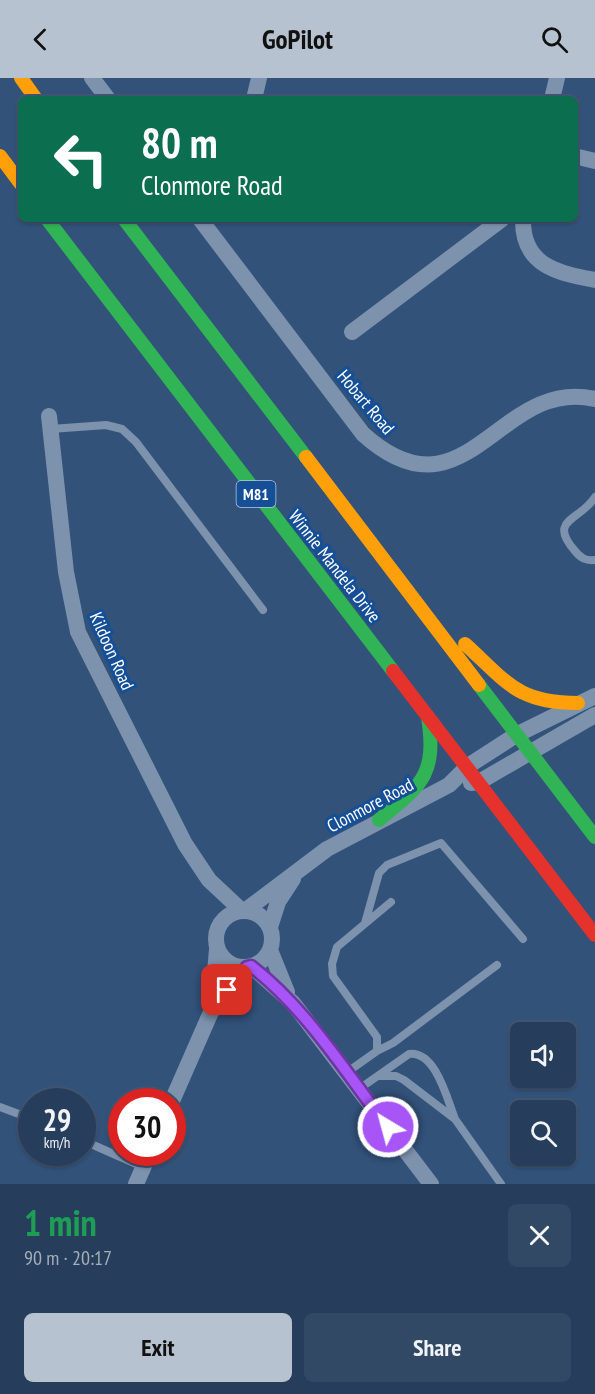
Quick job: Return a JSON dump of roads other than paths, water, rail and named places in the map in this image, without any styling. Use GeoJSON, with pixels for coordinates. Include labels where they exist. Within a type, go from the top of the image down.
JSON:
{"type":"FeatureCollection","features":[{"type":"Feature","properties":{"kind":"main road"},"geometry":{"type":"LineString","coordinates":[[21,78],[34,96]]}},
{"type":"Feature","properties":{"kind":"main road"},"geometry":{"type":"LineString","coordinates":[[0,156],[18,180]]}},
{"type":"Feature","properties":{"kind":"main road","name":"Winnie Mandela Drive"},"geometry":{"type":"LineString","coordinates":[[49,222],[595,934]]}},
{"type":"Feature","properties":{"kind":"main road"},"geometry":{"type":"LineString","coordinates":[[126,222],[595,837]]}},
{"type":"Feature","properties":{"kind":"main road"},"geometry":{"type":"LineString","coordinates":[[423,609],[523,696],[543,703],[578,703]]}},
{"type":"Feature","properties":{"kind":"main road"},"geometry":{"type":"LineString","coordinates":[[379,820],[423,782],[428,772],[433,746],[428,714]]}},
{"type":"Feature","properties":{"kind":"street"},"geometry":{"type":"LineString","coordinates":[[92,78],[106,96]]}},
{"type":"Feature","properties":{"kind":"street"},"geometry":{"type":"LineString","coordinates":[[255,96],[259,78]]}},
{"type":"Feature","properties":{"kind":"street"},"geometry":{"type":"LineString","coordinates":[[553,96],[557,78]]}},
{"type":"Feature","properties":{"kind":"street"},"geometry":{"type":"LineString","coordinates":[[578,157],[595,161]]}},
{"type":"Feature","properties":{"kind":"street","name":"Hobart Road"},"geometry":{"type":"LineString","coordinates":[[202,222],[363,434],[381,451],[404,461],[437,464],[451,461],[466,454],[532,406],[545,400],[570,395],[595,399]]}},
{"type":"Feature","properties":{"kind":"street"},"geometry":{"type":"LineString","coordinates":[[352,332],[498,222]]}},
{"type":"Feature","properties":{"kind":"street"},"geometry":{"type":"LineString","coordinates":[[524,222],[528,245],[546,267],[595,280]]}},
{"type":"Feature","properties":{"kind":"street","name":"Kildoon Road"},"geometry":{"type":"LineString","coordinates":[[50,422],[66,572],[78,632],[172,820],[209,880],[220,923]]}},
{"type":"Feature","properties":{"kind":"street","name":"Clonmore Road"},"geometry":{"type":"LineString","coordinates":[[244,910],[310,860],[379,820],[449,785],[468,766],[516,735],[595,696]]}},
{"type":"Feature","properties":{"kind":"street"},"geometry":{"type":"LineString","coordinates":[[479,782],[595,715]]}},
{"type":"Feature","properties":{"kind":"street","name":"Clonmore Road"},"geometry":{"type":"LineString","coordinates":[[449,785],[479,782]]}},
{"type":"Feature","properties":{"kind":"street","name":"Clonmore Road"},"geometry":{"type":"LineString","coordinates":[[270,927],[278,902],[291,881],[310,860]]}},
{"type":"Feature","properties":{"kind":"street","name":"Kildoon Road"},"geometry":{"type":"LineString","coordinates":[[209,880],[244,910]]}},
{"type":"Feature","properties":{"kind":"street"},"geometry":{"type":"LineString","coordinates":[[212,1012],[217,949],[215,941],[220,923],[233,912],[244,910],[260,916],[270,927],[270,950],[293,1003]]}},
{"type":"Feature","properties":{"kind":"street"},"geometry":{"type":"LineString","coordinates":[[217,949],[229,963],[249,966],[293,1003],[431,1184]]}},
{"type":"Feature","properties":{"kind":"street"},"geometry":{"type":"LineString","coordinates":[[178,1088],[212,1012],[249,966],[266,957],[270,950]]}},
{"type":"Feature","properties":{"kind":"street"},"geometry":{"type":"LineString","coordinates":[[136,1184],[144,1166]]}},
{"type":"Feature","properties":{"kind":"lane"},"geometry":{"type":"LineString","coordinates":[[50,422],[106,425],[122,429],[136,442],[262,610]]}},
{"type":"Feature","properties":{"kind":"lane"},"geometry":{"type":"LineString","coordinates":[[595,497],[590,505],[565,524],[563,530],[564,536],[581,557],[595,560]]}},
{"type":"Feature","properties":{"kind":"lane"},"geometry":{"type":"LineString","coordinates":[[365,923],[379,873],[387,865],[441,843],[523,939]]}},
{"type":"Feature","properties":{"kind":"lane"},"geometry":{"type":"LineString","coordinates":[[377,1052],[377,1037],[333,976],[332,964],[337,946],[391,902]]}},
{"type":"Feature","properties":{"kind":"lane"},"geometry":{"type":"LineString","coordinates":[[346,1074],[393,1043],[497,965]]}},
{"type":"Feature","properties":{"kind":"lane"},"geometry":{"type":"LineString","coordinates":[[359,1089],[409,1054],[421,1056],[434,1069],[455,1119],[501,1184]]}},
{"type":"Feature","properties":{"kind":"lane"},"geometry":{"type":"LineString","coordinates":[[380,1076],[396,1076],[404,1080],[455,1119]]}},
{"type":"Feature","properties":{"kind":"lane"},"geometry":{"type":"LineString","coordinates":[[0,1107],[18,1114]]}}]}
